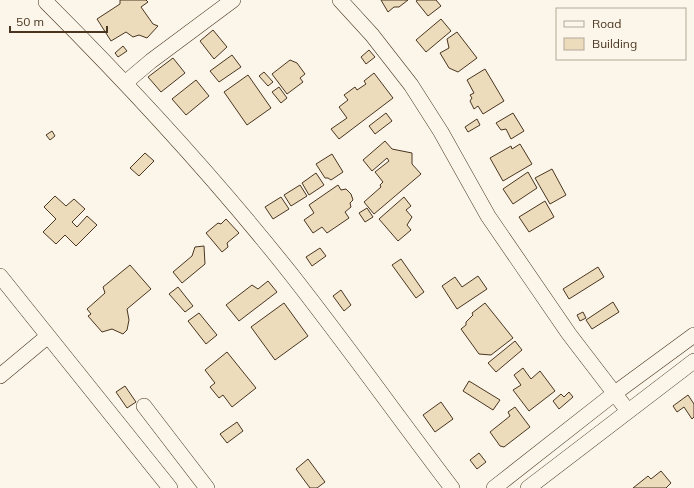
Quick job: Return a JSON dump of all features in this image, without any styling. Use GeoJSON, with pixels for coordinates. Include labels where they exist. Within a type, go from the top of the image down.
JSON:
{"type":"FeatureCollection","features":[{"type":"Feature","properties":{"kind":"street"},"geometry":{"type":"LineString","coordinates":[[125,83],[151,61],[233,0]]}},
{"type":"Feature","properties":{"kind":"street"},"geometry":{"type":"LineString","coordinates":[[340,0],[372,35],[411,86],[441,132],[488,216],[569,334],[628,411]]}},
{"type":"Feature","properties":{"kind":"street"},"geometry":{"type":"LineString","coordinates":[[46,2],[106,62],[218,185],[354,355],[391,408],[452,488]]}},
{"type":"Feature","properties":{"kind":"street"},"geometry":{"type":"LineString","coordinates":[[0,276],[170,488]]}},
{"type":"Feature","properties":{"kind":"street"},"geometry":{"type":"LineString","coordinates":[[494,488],[615,393],[694,335]]}},
{"type":"Feature","properties":{"kind":"street"},"geometry":{"type":"LineString","coordinates":[[0,376],[48,336]]}},
{"type":"Feature","properties":{"kind":"street"},"geometry":{"type":"LineString","coordinates":[[528,488],[694,361]]}},
{"type":"Feature","properties":{"kind":"street"},"geometry":{"type":"LineString","coordinates":[[144,406],[207,488]]}},
{"type":"Feature","properties":{"kind":"building"},"geometry":{"type":"Polygon","coordinates":[[[120,0],[146,0],[148,2],[141,7],[153,24],[158,26],[147,38],[139,35],[133,37],[126,32],[111,41],[97,19],[120,4],[120,0]]]}},
{"type":"Feature","properties":{"kind":"building"},"geometry":{"type":"Polygon","coordinates":[[[381,0],[408,0],[399,7],[394,7],[388,12],[381,0]]]}},
{"type":"Feature","properties":{"kind":"building"},"geometry":{"type":"Polygon","coordinates":[[[436,0],[441,6],[428,16],[416,1],[436,0]]]}},
{"type":"Feature","properties":{"kind":"building"},"geometry":{"type":"Polygon","coordinates":[[[441,19],[451,31],[426,52],[416,40],[441,19]]]}},
{"type":"Feature","properties":{"kind":"building"},"geometry":{"type":"Polygon","coordinates":[[[213,30],[227,47],[214,59],[200,41],[213,30]]]}},
{"type":"Feature","properties":{"kind":"building"},"geometry":{"type":"Polygon","coordinates":[[[457,32],[477,58],[458,72],[449,68],[440,53],[449,48],[447,39],[457,32]]]}},
{"type":"Feature","properties":{"kind":"building"},"geometry":{"type":"Polygon","coordinates":[[[123,46],[127,51],[118,57],[115,53],[123,46]]]}},
{"type":"Feature","properties":{"kind":"building"},"geometry":{"type":"Polygon","coordinates":[[[369,50],[375,57],[366,64],[361,57],[369,50]]]}},
{"type":"Feature","properties":{"kind":"building"},"geometry":{"type":"Polygon","coordinates":[[[232,55],[241,67],[219,82],[210,71],[232,55]]]}},
{"type":"Feature","properties":{"kind":"building"},"geometry":{"type":"Polygon","coordinates":[[[173,58],[185,73],[161,92],[148,77],[173,58]]]}},
{"type":"Feature","properties":{"kind":"building"},"geometry":{"type":"Polygon","coordinates":[[[290,60],[297,63],[305,74],[300,78],[303,82],[287,94],[272,74],[290,60]]]}},
{"type":"Feature","properties":{"kind":"building"},"geometry":{"type":"Polygon","coordinates":[[[485,69],[504,101],[483,114],[478,106],[474,109],[470,101],[472,98],[470,95],[474,93],[467,80],[485,69]]]}},
{"type":"Feature","properties":{"kind":"building"},"geometry":{"type":"Polygon","coordinates":[[[264,72],[273,82],[268,86],[259,76],[264,72]]]}},
{"type":"Feature","properties":{"kind":"building"},"geometry":{"type":"Polygon","coordinates":[[[374,73],[393,98],[339,139],[331,129],[347,118],[339,107],[348,100],[344,95],[355,87],[357,90],[366,84],[364,81],[374,73]]]}},
{"type":"Feature","properties":{"kind":"building"},"geometry":{"type":"Polygon","coordinates":[[[248,75],[271,108],[247,125],[224,92],[248,75]]]}},
{"type":"Feature","properties":{"kind":"building"},"geometry":{"type":"Polygon","coordinates":[[[196,80],[209,96],[186,115],[172,99],[196,80]]]}},
{"type":"Feature","properties":{"kind":"building"},"geometry":{"type":"Polygon","coordinates":[[[279,87],[287,98],[281,103],[272,92],[279,87]]]}},
{"type":"Feature","properties":{"kind":"building"},"geometry":{"type":"Polygon","coordinates":[[[386,113],[392,121],[375,134],[369,126],[386,113]]]}},
{"type":"Feature","properties":{"kind":"building"},"geometry":{"type":"Polygon","coordinates":[[[513,113],[524,131],[511,139],[506,129],[501,130],[496,123],[513,113]]]}},
{"type":"Feature","properties":{"kind":"building"},"geometry":{"type":"Polygon","coordinates":[[[477,119],[480,125],[468,132],[465,127],[477,119]]]}},
{"type":"Feature","properties":{"kind":"building"},"geometry":{"type":"Polygon","coordinates":[[[52,131],[55,136],[50,140],[46,135],[52,131]]]}},
{"type":"Feature","properties":{"kind":"building"},"geometry":{"type":"Polygon","coordinates":[[[385,141],[392,149],[412,153],[412,164],[421,174],[374,214],[364,202],[381,187],[380,185],[383,182],[375,172],[389,161],[387,158],[372,171],[363,160],[385,141]]]}},
{"type":"Feature","properties":{"kind":"building"},"geometry":{"type":"Polygon","coordinates":[[[520,144],[532,164],[503,181],[490,158],[511,146],[512,149],[520,144]]]}},
{"type":"Feature","properties":{"kind":"building"},"geometry":{"type":"Polygon","coordinates":[[[145,153],[154,161],[139,176],[130,168],[145,153]]]}},
{"type":"Feature","properties":{"kind":"building"},"geometry":{"type":"Polygon","coordinates":[[[332,154],[343,172],[331,180],[325,178],[316,164],[332,154]]]}},
{"type":"Feature","properties":{"kind":"building"},"geometry":{"type":"Polygon","coordinates":[[[552,169],[566,195],[550,204],[535,178],[552,169]]]}},
{"type":"Feature","properties":{"kind":"building"},"geometry":{"type":"Polygon","coordinates":[[[528,172],[537,188],[513,204],[503,189],[528,172]]]}},
{"type":"Feature","properties":{"kind":"building"},"geometry":{"type":"Polygon","coordinates":[[[316,173],[324,185],[309,195],[302,183],[316,173]]]}},
{"type":"Feature","properties":{"kind":"building"},"geometry":{"type":"Polygon","coordinates":[[[300,185],[307,196],[291,206],[284,195],[300,185]]]}},
{"type":"Feature","properties":{"kind":"building"},"geometry":{"type":"Polygon","coordinates":[[[338,185],[341,190],[346,189],[351,194],[353,200],[350,203],[351,207],[345,212],[349,218],[327,233],[322,227],[313,233],[304,220],[314,213],[309,205],[338,185]]]}},
{"type":"Feature","properties":{"kind":"building"},"geometry":{"type":"Polygon","coordinates":[[[55,196],[66,206],[74,199],[85,209],[72,222],[77,227],[87,216],[97,225],[76,246],[65,235],[56,244],[43,232],[56,219],[44,207],[55,196]]]}},
{"type":"Feature","properties":{"kind":"building"},"geometry":{"type":"Polygon","coordinates":[[[281,197],[289,209],[273,219],[265,207],[281,197]]]}},
{"type":"Feature","properties":{"kind":"building"},"geometry":{"type":"Polygon","coordinates":[[[404,197],[411,206],[406,210],[412,217],[407,225],[411,230],[398,241],[379,219],[404,197]]]}},
{"type":"Feature","properties":{"kind":"building"},"geometry":{"type":"Polygon","coordinates":[[[545,201],[554,217],[529,232],[519,217],[545,201]]]}},
{"type":"Feature","properties":{"kind":"building"},"geometry":{"type":"Polygon","coordinates":[[[367,208],[373,217],[365,222],[359,213],[367,208]]]}},
{"type":"Feature","properties":{"kind":"building"},"geometry":{"type":"Polygon","coordinates":[[[226,219],[239,233],[227,243],[228,247],[222,252],[206,233],[218,223],[221,224],[226,219]]]}},
{"type":"Feature","properties":{"kind":"building"},"geometry":{"type":"Polygon","coordinates":[[[204,246],[205,264],[182,283],[173,272],[192,256],[195,247],[204,246]]]}},
{"type":"Feature","properties":{"kind":"building"},"geometry":{"type":"Polygon","coordinates":[[[320,248],[326,256],[312,266],[306,257],[320,248]]]}},
{"type":"Feature","properties":{"kind":"building"},"geometry":{"type":"Polygon","coordinates":[[[401,259],[424,292],[416,298],[392,265],[401,259]]]}},
{"type":"Feature","properties":{"kind":"building"},"geometry":{"type":"Polygon","coordinates":[[[130,265],[151,289],[127,309],[129,320],[127,330],[123,334],[112,329],[102,332],[88,316],[91,314],[87,309],[105,293],[103,287],[130,265]]]}},
{"type":"Feature","properties":{"kind":"building"},"geometry":{"type":"Polygon","coordinates":[[[598,267],[604,277],[569,299],[563,289],[598,267]]]}},
{"type":"Feature","properties":{"kind":"building"},"geometry":{"type":"Polygon","coordinates":[[[478,276],[487,289],[457,309],[442,286],[455,277],[462,287],[478,276]]]}},
{"type":"Feature","properties":{"kind":"building"},"geometry":{"type":"Polygon","coordinates":[[[268,281],[277,292],[239,321],[226,305],[252,285],[258,289],[268,281]]]}},
{"type":"Feature","properties":{"kind":"building"},"geometry":{"type":"Polygon","coordinates":[[[178,287],[193,306],[185,312],[169,294],[178,287]]]}},
{"type":"Feature","properties":{"kind":"building"},"geometry":{"type":"Polygon","coordinates":[[[341,290],[351,305],[344,311],[333,296],[341,290]]]}},
{"type":"Feature","properties":{"kind":"building"},"geometry":{"type":"Polygon","coordinates":[[[613,302],[619,312],[592,329],[586,320],[613,302]]]}},
{"type":"Feature","properties":{"kind":"building"},"geometry":{"type":"Polygon","coordinates":[[[284,303],[308,336],[275,360],[251,327],[284,303]]]}},
{"type":"Feature","properties":{"kind":"building"},"geometry":{"type":"Polygon","coordinates":[[[485,303],[513,338],[491,355],[479,354],[461,329],[473,315],[472,313],[485,303]]]}},
{"type":"Feature","properties":{"kind":"building"},"geometry":{"type":"Polygon","coordinates":[[[583,312],[586,318],[580,321],[577,315],[583,312]]]}},
{"type":"Feature","properties":{"kind":"building"},"geometry":{"type":"Polygon","coordinates":[[[199,313],[217,335],[206,344],[188,321],[199,313]]]}},
{"type":"Feature","properties":{"kind":"building"},"geometry":{"type":"Polygon","coordinates":[[[515,341],[522,350],[496,372],[488,363],[515,341]]]}},
{"type":"Feature","properties":{"kind":"building"},"geometry":{"type":"Polygon","coordinates":[[[227,352],[256,388],[232,407],[223,395],[219,398],[210,387],[215,383],[205,370],[227,352]]]}},
{"type":"Feature","properties":{"kind":"building"},"geometry":{"type":"Polygon","coordinates":[[[523,368],[531,379],[540,371],[555,391],[529,411],[513,390],[521,385],[514,375],[523,368]]]}},
{"type":"Feature","properties":{"kind":"building"},"geometry":{"type":"Polygon","coordinates":[[[469,381],[500,400],[493,410],[463,391],[469,381]]]}},
{"type":"Feature","properties":{"kind":"building"},"geometry":{"type":"Polygon","coordinates":[[[125,386],[136,402],[127,408],[116,392],[125,386]]]}},
{"type":"Feature","properties":{"kind":"building"},"geometry":{"type":"Polygon","coordinates":[[[569,392],[573,397],[559,409],[553,401],[561,394],[564,397],[569,392]]]}},
{"type":"Feature","properties":{"kind":"building"},"geometry":{"type":"Polygon","coordinates":[[[688,395],[694,404],[694,417],[692,419],[684,407],[677,412],[673,406],[688,395]]]}},
{"type":"Feature","properties":{"kind":"building"},"geometry":{"type":"Polygon","coordinates":[[[441,402],[453,419],[435,432],[423,415],[441,402]]]}},
{"type":"Feature","properties":{"kind":"building"},"geometry":{"type":"Polygon","coordinates":[[[515,407],[530,427],[504,447],[500,446],[490,432],[510,416],[508,412],[515,407]]]}},
{"type":"Feature","properties":{"kind":"building"},"geometry":{"type":"Polygon","coordinates":[[[237,422],[243,431],[227,443],[220,434],[237,422]]]}},
{"type":"Feature","properties":{"kind":"building"},"geometry":{"type":"Polygon","coordinates":[[[479,453],[486,462],[477,469],[470,460],[479,453]]]}},
{"type":"Feature","properties":{"kind":"building"},"geometry":{"type":"Polygon","coordinates":[[[308,459],[325,482],[317,488],[310,488],[296,469],[308,459]]]}},
{"type":"Feature","properties":{"kind":"building"},"geometry":{"type":"Polygon","coordinates":[[[661,471],[671,483],[666,488],[633,488],[648,476],[651,479],[661,471]]]}}]}
